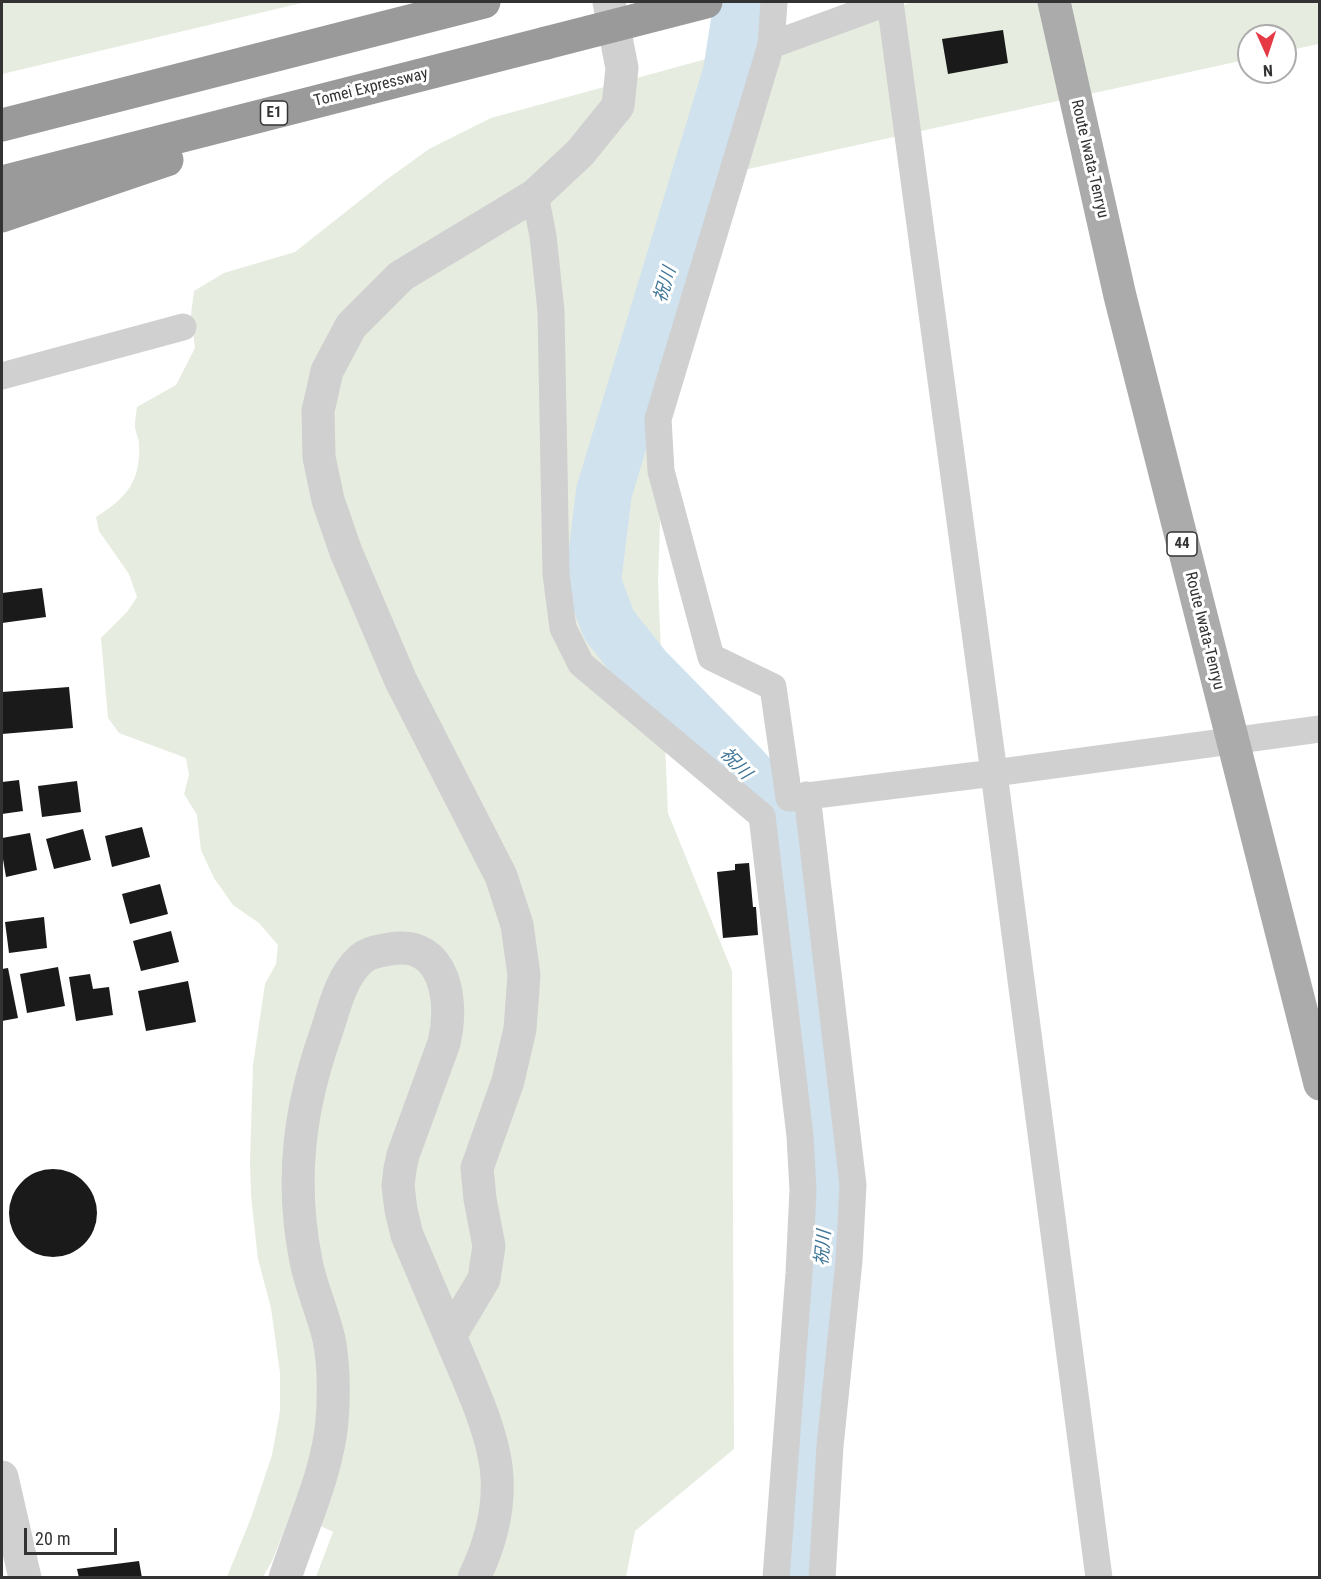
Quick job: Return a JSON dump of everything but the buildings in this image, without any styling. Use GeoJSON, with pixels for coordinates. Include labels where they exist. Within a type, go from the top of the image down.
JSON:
{"type":"FeatureCollection","features":[{"type":"Feature","properties":{"kind":"highway"},"geometry":{"type":"LineString","coordinates":[[2,125],[484,2]]}},
{"type":"Feature","properties":{"kind":"highway","name":"Tomei Expressway"},"geometry":{"type":"LineString","coordinates":[[2,182],[706,2]]}},
{"type":"Feature","properties":{"kind":"highway"},"geometry":{"type":"LineString","coordinates":[[2,103],[105,84],[254,62]]}},
{"type":"Feature","properties":{"kind":"highway"},"geometry":{"type":"LineString","coordinates":[[2,216],[393,83]]}},
{"type":"Feature","properties":{"kind":"main road","name":"Route Iwata-Tenryu"},"geometry":{"type":"LineString","coordinates":[[1054,2],[1120,296],[1231,741],[1318,1073]]}},
{"type":"Feature","properties":{"kind":"street"},"geometry":{"type":"LineString","coordinates":[[450,1336],[484,1279],[489,1246],[477,1168],[508,1082],[519,1029],[524,975],[518,925],[501,876],[401,681],[346,552],[328,500],[319,457],[318,411],[327,371],[351,326],[401,276],[535,195],[580,153],[618,106],[622,68],[609,2]]}},
{"type":"Feature","properties":{"kind":"street"},"geometry":{"type":"LineString","coordinates":[[774,2],[771,45],[658,419],[658,444],[662,471],[711,657],[773,687],[794,797],[853,1185],[849,1261],[830,1446],[822,1578]]}},
{"type":"Feature","properties":{"kind":"street"},"geometry":{"type":"LineString","coordinates":[[771,45],[889,2],[994,773],[1099,1578]]}},
{"type":"Feature","properties":{"kind":"street"},"geometry":{"type":"LineString","coordinates":[[535,195],[543,236],[551,311],[556,574],[562,628],[581,664],[763,815],[801,1136],[803,1190],[800,1272],[776,1578]]}},
{"type":"Feature","properties":{"kind":"street"},"geometry":{"type":"LineString","coordinates":[[2,376],[183,327]]}},
{"type":"Feature","properties":{"kind":"street"},"geometry":{"type":"LineString","coordinates":[[763,815],[794,797],[994,773],[1320,729]]}},
{"type":"Feature","properties":{"kind":"street"},"geometry":{"type":"LineString","coordinates":[[285,1578],[324,1464],[332,1421],[332,1358],[306,1261],[299,1192],[299,1149],[306,1097],[311,1074],[340,992],[354,965],[365,956],[394,948],[410,950],[432,961],[441,971],[448,1000],[448,1029],[403,1155],[398,1186],[400,1210],[407,1235],[478,1403],[494,1455],[496,1468],[494,1526],[474,1578]]}},
{"type":"Feature","properties":{"kind":"street"},"geometry":{"type":"LineString","coordinates":[[2,1477],[24,1578]]}},
{"type":"Feature","properties":{"kind":"shaded area"},"geometry":{"type":"Polygon","coordinates":[[[2,2],[306,2],[2,74],[2,2]]]}},
{"type":"Feature","properties":{"kind":"shaded area"},"geometry":{"type":"Polygon","coordinates":[[[914,2],[1319,2],[1319,44],[1297,49],[1297,24],[1237,24],[1237,62],[698,180],[668,277],[658,582],[668,813],[732,971],[734,1449],[635,1531],[626,1577],[316,1577],[333,1532],[292,1512],[263,1577],[227,1577],[251,1518],[272,1455],[280,1411],[280,1373],[271,1308],[258,1259],[251,1196],[250,1161],[253,1065],[265,984],[276,964],[278,945],[259,923],[233,905],[214,878],[201,850],[197,815],[184,794],[189,775],[186,758],[119,733],[108,718],[101,638],[127,612],[137,597],[129,574],[99,531],[96,517],[123,496],[134,479],[139,457],[139,442],[135,426],[137,407],[176,385],[195,348],[191,314],[194,291],[224,273],[295,252],[429,149],[491,118],[914,2]]]}},
{"type":"Feature","properties":{"kind":"waterway","name":"祝川"},"geometry":{"type":"LineString","coordinates":[[742,2],[731,72],[604,492],[593,582],[609,625],[644,669],[774,805],[788,866],[828,1198],[818,1349],[797,1578]]}}]}
